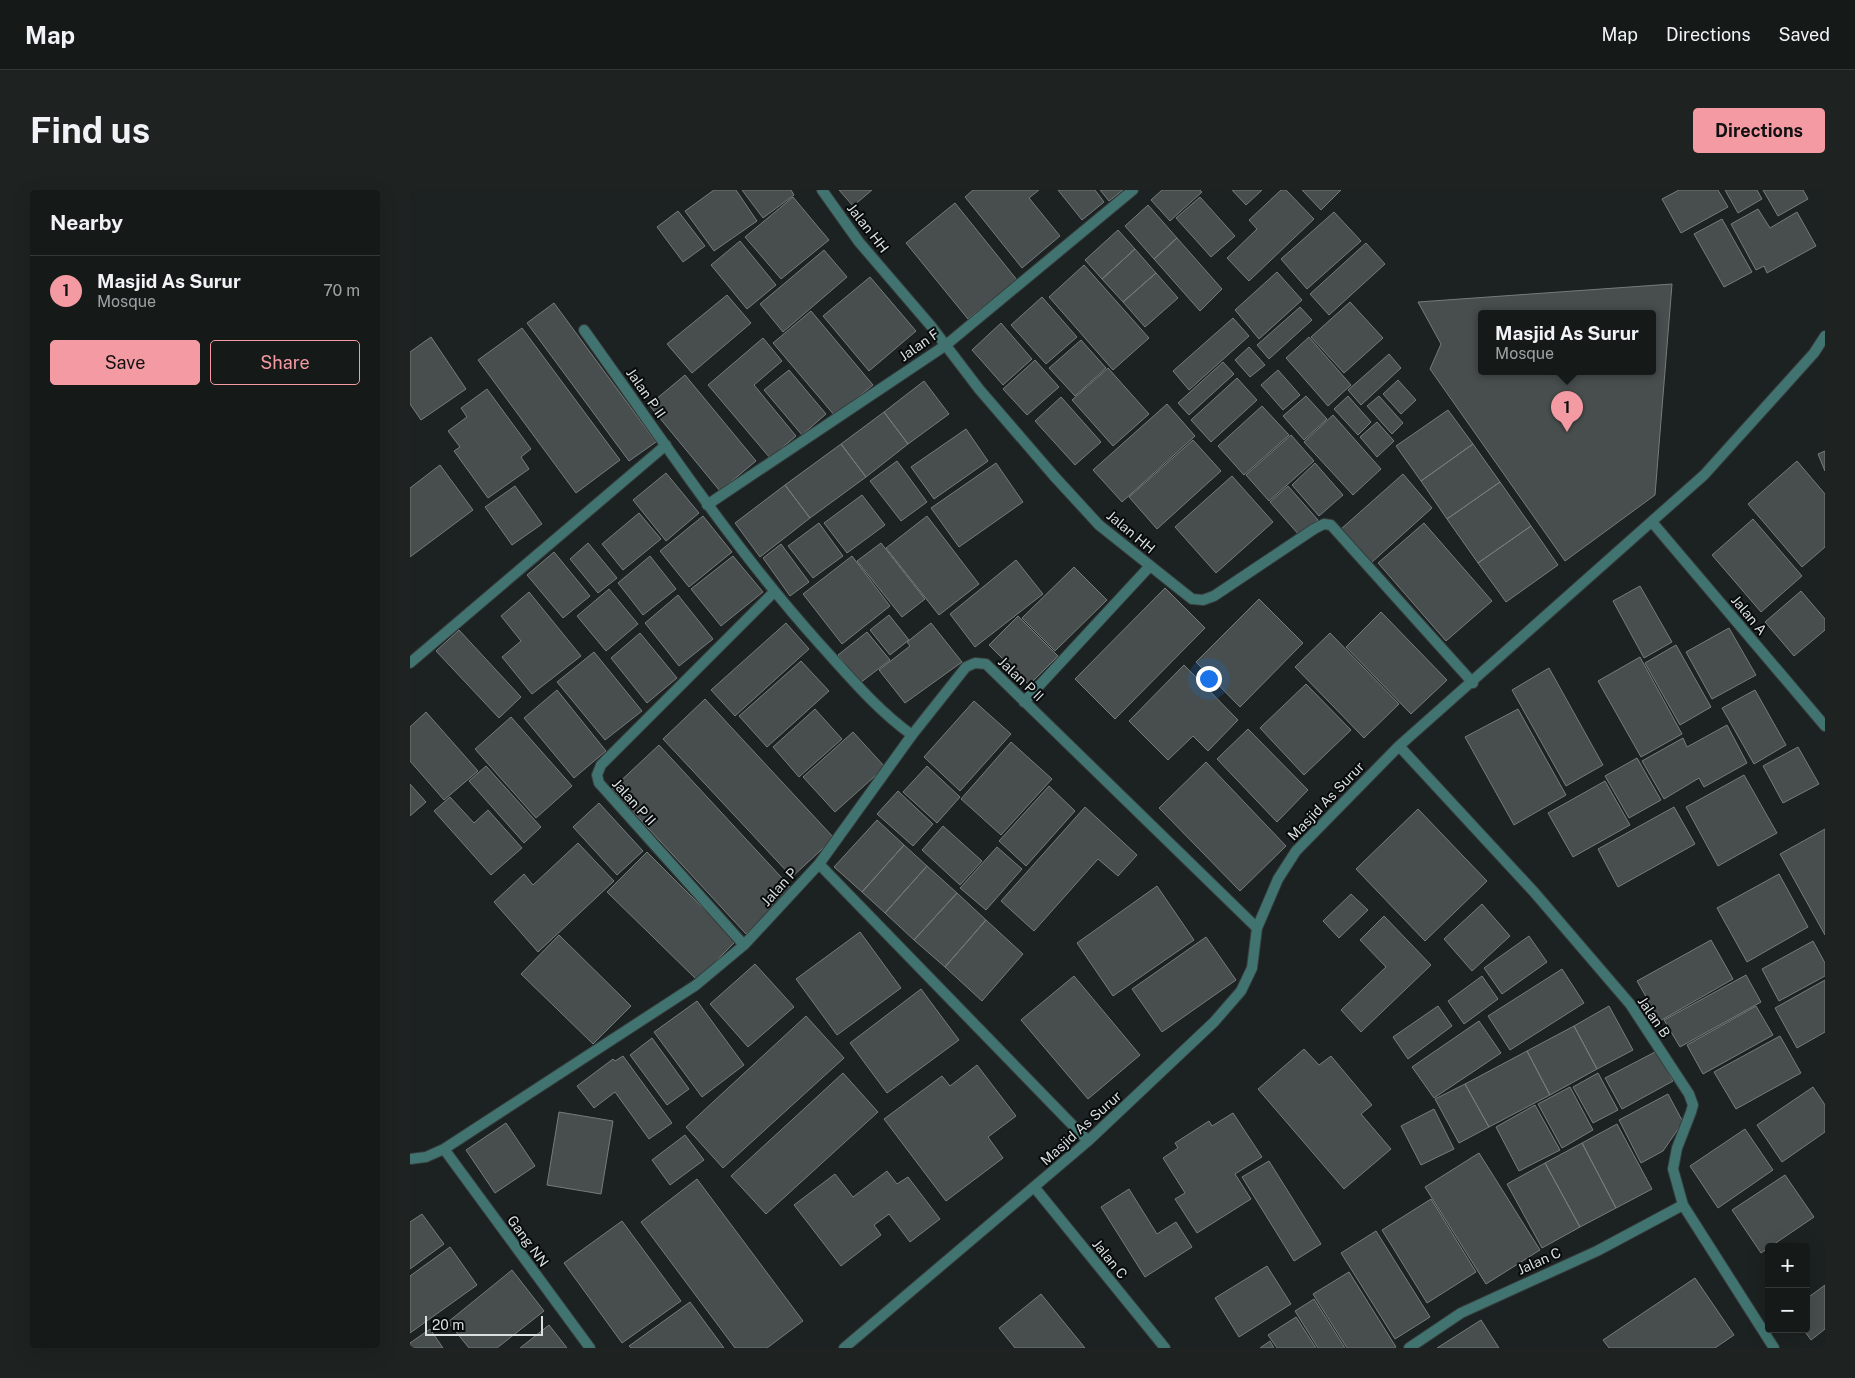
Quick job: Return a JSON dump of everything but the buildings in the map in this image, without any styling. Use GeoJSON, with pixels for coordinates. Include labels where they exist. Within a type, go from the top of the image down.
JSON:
{"type":"FeatureCollection","features":[{"type":"Feature","properties":{"kind":"street","name":"Jalan HH"},"geometry":{"type":"LineString","coordinates":[[822,190],[859,242],[946,345],[979,389],[1054,476],[1099,525],[1192,599],[1203,600],[1214,596],[1314,529],[1324,524],[1331,525],[1473,682]]}},
{"type":"Feature","properties":{"kind":"street","name":"Jalan F"},"geometry":{"type":"LineString","coordinates":[[707,505],[946,345],[1133,190]]}},
{"type":"Feature","properties":{"kind":"street","name":"Jalan P II"},"geometry":{"type":"LineString","coordinates":[[584,330],[707,505],[774,592],[890,720],[912,735],[966,667],[975,663],[986,664],[1257,928]]}},
{"type":"Feature","properties":{"kind":"street","name":"Masjid As Surur"},"geometry":{"type":"LineString","coordinates":[[844,1348],[1035,1188],[1088,1141],[1214,1022],[1241,992],[1252,968],[1257,928],[1278,880],[1296,851],[1399,746],[1652,522],[1716,462],[1814,353],[1825,336]]}},
{"type":"Feature","properties":{"kind":"street"},"geometry":{"type":"LineString","coordinates":[[410,663],[666,445]]}},
{"type":"Feature","properties":{"kind":"street","name":"Jalan A"},"geometry":{"type":"LineString","coordinates":[[1652,522],[1825,726]]}},
{"type":"Feature","properties":{"kind":"street"},"geometry":{"type":"LineString","coordinates":[[1024,702],[1150,566]]}},
{"type":"Feature","properties":{"kind":"street","name":"Jalan P II"},"geometry":{"type":"LineString","coordinates":[[744,945],[599,784],[597,775],[601,766],[774,592]]}},
{"type":"Feature","properties":{"kind":"street","name":"Jalan P"},"geometry":{"type":"LineString","coordinates":[[410,1159],[426,1157],[444,1149],[696,985],[744,945],[819,864],[912,735]]}},
{"type":"Feature","properties":{"kind":"street","name":"Jalan B"},"geometry":{"type":"LineString","coordinates":[[1399,746],[1534,892],[1630,1004],[1689,1094],[1693,1105],[1677,1148],[1672,1168],[1683,1205],[1774,1348]]}},
{"type":"Feature","properties":{"kind":"street"},"geometry":{"type":"LineString","coordinates":[[819,864],[1088,1141]]}},
{"type":"Feature","properties":{"kind":"street","name":"Gang NN"},"geometry":{"type":"LineString","coordinates":[[444,1149],[590,1348]]}},
{"type":"Feature","properties":{"kind":"street","name":"Jalan C"},"geometry":{"type":"LineString","coordinates":[[1035,1188],[1165,1348]]}},
{"type":"Feature","properties":{"kind":"street","name":"Jalan C"},"geometry":{"type":"LineString","coordinates":[[1410,1348],[1461,1312],[1597,1251],[1683,1205]]}},
{"type":"Feature","properties":{"kind":"place","name":"Masjid As Surur"},"geometry":{"type":"Point","coordinates":[1567,432]}}]}
